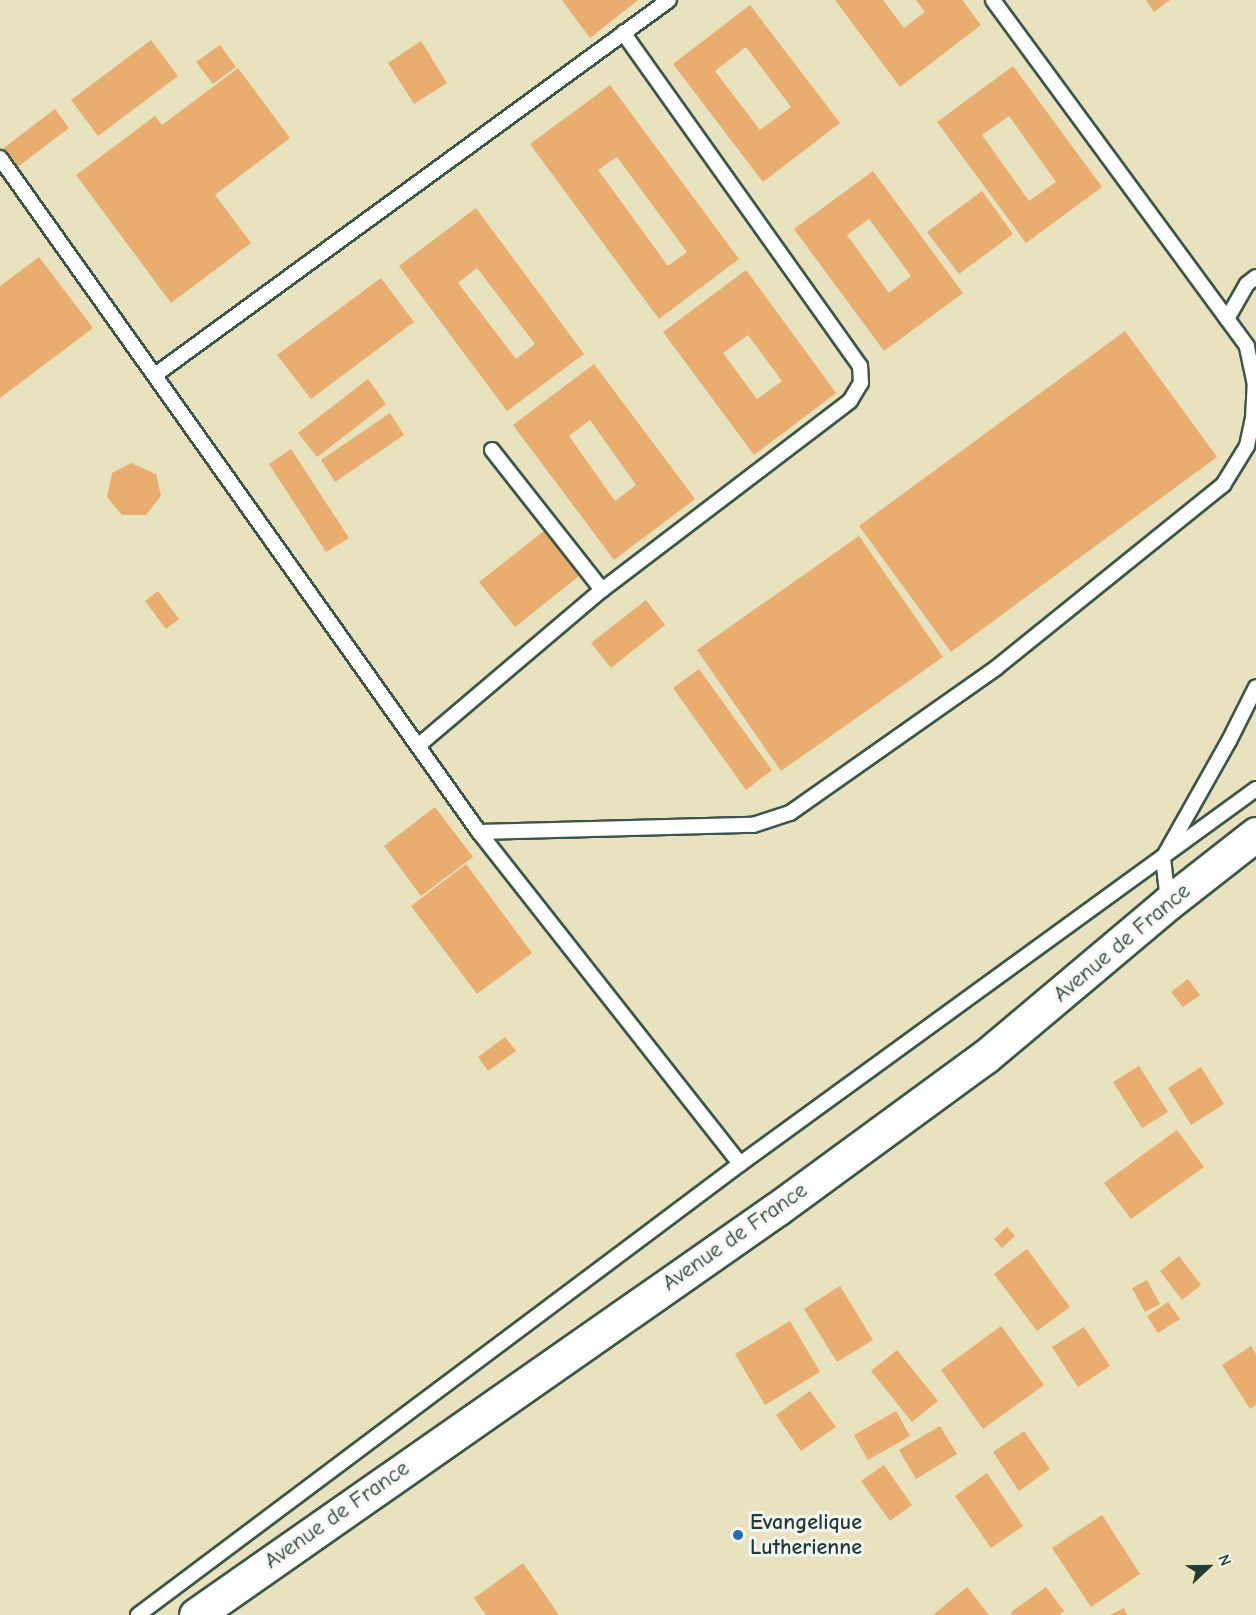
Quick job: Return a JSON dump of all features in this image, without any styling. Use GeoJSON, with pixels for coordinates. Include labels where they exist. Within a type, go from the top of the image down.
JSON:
{"type":"FeatureCollection","features":[{"type":"Feature","properties":{"kind":"street","name":"Avenue de France"},"geometry":{"type":"LineString","coordinates":[[196,1615],[777,1209],[985,1058],[1168,903],[1256,834]]}},
{"type":"Feature","properties":{"kind":"lane"},"geometry":{"type":"LineString","coordinates":[[155,375],[669,0]]}},
{"type":"Feature","properties":{"kind":"lane"},"geometry":{"type":"LineString","coordinates":[[479,832],[753,825],[790,813],[996,668],[1223,485],[1246,446],[1253,418],[1255,385],[1247,346],[993,0]]}},
{"type":"Feature","properties":{"kind":"lane"},"geometry":{"type":"LineString","coordinates":[[419,745],[602,590],[850,401],[861,383],[860,366],[623,33]]}},
{"type":"Feature","properties":{"kind":"lane"},"geometry":{"type":"LineString","coordinates":[[0,158],[479,832],[740,1164]]}},
{"type":"Feature","properties":{"kind":"lane"},"geometry":{"type":"LineString","coordinates":[[1227,319],[1247,284],[1256,277]]}},
{"type":"Feature","properties":{"kind":"lane"},"geometry":{"type":"LineString","coordinates":[[492,450],[602,590]]}},
{"type":"Feature","properties":{"kind":"lane"},"geometry":{"type":"LineString","coordinates":[[1168,903],[1163,858],[1256,687]]}},
{"type":"Feature","properties":{"kind":"lane"},"geometry":{"type":"LineString","coordinates":[[138,1615],[740,1164],[1256,789]]}},
{"type":"Feature","properties":{"kind":"building"},"geometry":{"type":"Polygon","coordinates":[[[562,0],[638,0],[590,38],[562,0]]]}},
{"type":"Feature","properties":{"kind":"building"},"geometry":{"type":"Polygon","coordinates":[[[835,0],[883,0],[904,28],[925,12],[916,0],[962,0],[981,25],[900,87],[835,0]]]}},
{"type":"Feature","properties":{"kind":"building"},"geometry":{"type":"Polygon","coordinates":[[[1146,0],[1170,0],[1154,12],[1146,0]]]}},
{"type":"Feature","properties":{"kind":"building"},"geometry":{"type":"Polygon","coordinates":[[[750,5],[840,123],[763,182],[673,64],[750,5]],[[746,47],[715,71],[760,130],[791,107],[746,47]]]}},
{"type":"Feature","properties":{"kind":"building"},"geometry":{"type":"Polygon","coordinates":[[[151,40],[178,76],[98,136],[71,100],[151,40]]]}},
{"type":"Feature","properties":{"kind":"building"},"geometry":{"type":"Polygon","coordinates":[[[421,41],[447,83],[414,104],[388,63],[421,41]]]}},
{"type":"Feature","properties":{"kind":"building"},"geometry":{"type":"Polygon","coordinates":[[[220,45],[236,67],[213,84],[196,62],[220,45]]]}},
{"type":"Feature","properties":{"kind":"building"},"geometry":{"type":"Polygon","coordinates":[[[1013,66],[1102,187],[1026,243],[937,122],[1013,66]],[[1009,116],[982,135],[1029,201],[1056,182],[1009,116]]]}},
{"type":"Feature","properties":{"kind":"building"},"geometry":{"type":"Polygon","coordinates":[[[238,68],[290,138],[215,195],[251,243],[171,303],[76,175],[155,116],[162,125],[238,68]]]}},
{"type":"Feature","properties":{"kind":"building"},"geometry":{"type":"Polygon","coordinates":[[[610,85],[739,259],[659,319],[530,144],[610,85]],[[617,157],[598,170],[668,266],[687,252],[617,157]]]}},
{"type":"Feature","properties":{"kind":"building"},"geometry":{"type":"Polygon","coordinates":[[[55,109],[69,128],[15,169],[1,150],[55,109]]]}},
{"type":"Feature","properties":{"kind":"building"},"geometry":{"type":"Polygon","coordinates":[[[873,171],[963,293],[884,351],[794,229],[873,171]],[[869,219],[847,235],[889,293],[911,276],[869,219]]]}},
{"type":"Feature","properties":{"kind":"building"},"geometry":{"type":"Polygon","coordinates":[[[982,191],[1013,234],[959,274],[927,232],[982,191]]]}},
{"type":"Feature","properties":{"kind":"building"},"geometry":{"type":"Polygon","coordinates":[[[476,208],[584,354],[507,411],[399,266],[476,208]],[[477,268],[458,283],[516,359],[535,344],[477,268]]]}},
{"type":"Feature","properties":{"kind":"building"},"geometry":{"type":"Polygon","coordinates":[[[39,257],[93,328],[0,398],[0,286],[39,257]]]}},
{"type":"Feature","properties":{"kind":"building"},"geometry":{"type":"Polygon","coordinates":[[[746,270],[836,393],[754,455],[663,332],[746,270]],[[748,335],[723,353],[757,399],[782,381],[748,335]]]}},
{"type":"Feature","properties":{"kind":"building"},"geometry":{"type":"Polygon","coordinates":[[[381,278],[414,322],[311,399],[277,355],[381,278]]]}},
{"type":"Feature","properties":{"kind":"building"},"geometry":{"type":"Polygon","coordinates":[[[1125,331],[1217,457],[951,652],[859,526],[1125,331]]]}},
{"type":"Feature","properties":{"kind":"building"},"geometry":{"type":"Polygon","coordinates":[[[594,364],[695,499],[614,560],[513,425],[594,364]],[[590,420],[569,436],[615,501],[636,485],[590,420]]]}},
{"type":"Feature","properties":{"kind":"building"},"geometry":{"type":"Polygon","coordinates":[[[368,379],[386,404],[317,457],[298,433],[368,379]]]}},
{"type":"Feature","properties":{"kind":"building"},"geometry":{"type":"Polygon","coordinates":[[[390,413],[404,435],[335,482],[321,460],[390,413]]]}},
{"type":"Feature","properties":{"kind":"building"},"geometry":{"type":"Polygon","coordinates":[[[291,449],[349,538],[326,552],[269,464],[291,449]]]}},
{"type":"Feature","properties":{"kind":"building"},"geometry":{"type":"Polygon","coordinates":[[[131,463],[156,474],[161,496],[146,515],[122,515],[107,497],[112,473],[131,463]]]}},
{"type":"Feature","properties":{"kind":"building"},"geometry":{"type":"Polygon","coordinates":[[[544,531],[579,576],[515,627],[479,582],[544,531]]]}},
{"type":"Feature","properties":{"kind":"building"},"geometry":{"type":"Polygon","coordinates":[[[859,536],[943,657],[781,771],[697,650],[859,536]]]}},
{"type":"Feature","properties":{"kind":"building"},"geometry":{"type":"Polygon","coordinates":[[[158,591],[179,619],[166,629],[145,601],[158,591]]]}},
{"type":"Feature","properties":{"kind":"building"},"geometry":{"type":"Polygon","coordinates":[[[646,600],[665,625],[611,668],[591,643],[646,600]]]}},
{"type":"Feature","properties":{"kind":"building"},"geometry":{"type":"Polygon","coordinates":[[[699,669],[772,770],[746,790],[673,688],[699,669]]]}},
{"type":"Feature","properties":{"kind":"building"},"geometry":{"type":"Polygon","coordinates":[[[435,807],[473,857],[421,896],[384,846],[435,807]]]}},
{"type":"Feature","properties":{"kind":"building"},"geometry":{"type":"Polygon","coordinates":[[[466,864],[532,953],[477,994],[411,906],[466,864]]]}},
{"type":"Feature","properties":{"kind":"building"},"geometry":{"type":"Polygon","coordinates":[[[1188,979],[1200,995],[1183,1007],[1171,992],[1188,979]]]}},
{"type":"Feature","properties":{"kind":"building"},"geometry":{"type":"Polygon","coordinates":[[[505,1037],[516,1051],[488,1071],[478,1057],[505,1037]]]}},
{"type":"Feature","properties":{"kind":"building"},"geometry":{"type":"Polygon","coordinates":[[[1139,1066],[1168,1112],[1142,1128],[1113,1082],[1139,1066]]]}},
{"type":"Feature","properties":{"kind":"building"},"geometry":{"type":"Polygon","coordinates":[[[1201,1067],[1224,1104],[1191,1125],[1168,1088],[1201,1067]]]}},
{"type":"Feature","properties":{"kind":"building"},"geometry":{"type":"Polygon","coordinates":[[[1177,1130],[1204,1167],[1131,1219],[1104,1183],[1177,1130]]]}},
{"type":"Feature","properties":{"kind":"building"},"geometry":{"type":"Polygon","coordinates":[[[1007,1227],[1015,1236],[1002,1248],[994,1239],[1007,1227]]]}},
{"type":"Feature","properties":{"kind":"building"},"geometry":{"type":"Polygon","coordinates":[[[1027,1249],[1070,1307],[1037,1331],[994,1274],[1027,1249]]]}},
{"type":"Feature","properties":{"kind":"building"},"geometry":{"type":"Polygon","coordinates":[[[1179,1256],[1201,1285],[1182,1300],[1160,1271],[1179,1256]]]}},
{"type":"Feature","properties":{"kind":"building"},"geometry":{"type":"Polygon","coordinates":[[[1147,1280],[1160,1304],[1145,1312],[1132,1288],[1147,1280]]]}},
{"type":"Feature","properties":{"kind":"building"},"geometry":{"type":"Polygon","coordinates":[[[840,1286],[873,1340],[837,1362],[804,1309],[840,1286]]]}},
{"type":"Feature","properties":{"kind":"building"},"geometry":{"type":"Polygon","coordinates":[[[1168,1302],[1180,1319],[1158,1333],[1147,1316],[1168,1302]]]}},
{"type":"Feature","properties":{"kind":"building"},"geometry":{"type":"Polygon","coordinates":[[[790,1321],[820,1372],[765,1405],[735,1354],[790,1321]]]}},
{"type":"Feature","properties":{"kind":"building"},"geometry":{"type":"Polygon","coordinates":[[[1001,1326],[1044,1385],[983,1429],[941,1370],[1001,1326]]]}},
{"type":"Feature","properties":{"kind":"building"},"geometry":{"type":"Polygon","coordinates":[[[1084,1327],[1110,1366],[1078,1387],[1052,1347],[1084,1327]]]}},
{"type":"Feature","properties":{"kind":"building"},"geometry":{"type":"Polygon","coordinates":[[[1251,1346],[1256,1354],[1256,1405],[1250,1409],[1222,1365],[1251,1346]]]}},
{"type":"Feature","properties":{"kind":"building"},"geometry":{"type":"Polygon","coordinates":[[[897,1350],[938,1401],[912,1422],[871,1371],[897,1350]]]}},
{"type":"Feature","properties":{"kind":"building"},"geometry":{"type":"Polygon","coordinates":[[[810,1391],[836,1427],[801,1451],[776,1415],[810,1391]]]}},
{"type":"Feature","properties":{"kind":"building"},"geometry":{"type":"Polygon","coordinates":[[[896,1411],[910,1436],[868,1460],[854,1435],[896,1411]]]}},
{"type":"Feature","properties":{"kind":"building"},"geometry":{"type":"Polygon","coordinates":[[[940,1426],[957,1454],[916,1479],[899,1450],[940,1426]]]}},
{"type":"Feature","properties":{"kind":"building"},"geometry":{"type":"Polygon","coordinates":[[[1024,1431],[1050,1469],[1019,1491],[993,1452],[1024,1431]]]}},
{"type":"Feature","properties":{"kind":"building"},"geometry":{"type":"Polygon","coordinates":[[[884,1465],[912,1505],[890,1521],[861,1481],[884,1465]]]}},
{"type":"Feature","properties":{"kind":"building"},"geometry":{"type":"Polygon","coordinates":[[[987,1473],[1023,1526],[991,1548],[955,1496],[987,1473]]]}},
{"type":"Feature","properties":{"kind":"building"},"geometry":{"type":"Polygon","coordinates":[[[1102,1515],[1140,1574],[1091,1607],[1052,1548],[1102,1515]]]}},
{"type":"Feature","properties":{"kind":"building"},"geometry":{"type":"Polygon","coordinates":[[[523,1563],[559,1615],[486,1615],[474,1598],[523,1563]]]}},
{"type":"Feature","properties":{"kind":"building"},"geometry":{"type":"Polygon","coordinates":[[[967,1587],[989,1615],[933,1615],[967,1587]]]}},
{"type":"Feature","properties":{"kind":"building"},"geometry":{"type":"Polygon","coordinates":[[[1046,1587],[1064,1611],[1059,1615],[1013,1615],[1011,1612],[1046,1587]]]}},
{"type":"Feature","properties":{"kind":"building"},"geometry":{"type":"Polygon","coordinates":[[[1124,1608],[1127,1615],[1110,1615],[1124,1608]]]}},
{"type":"Feature","properties":{"kind":"place","name":"Evangelique Lutherienne"},"geometry":{"type":"Point","coordinates":[738,1535]}}]}
